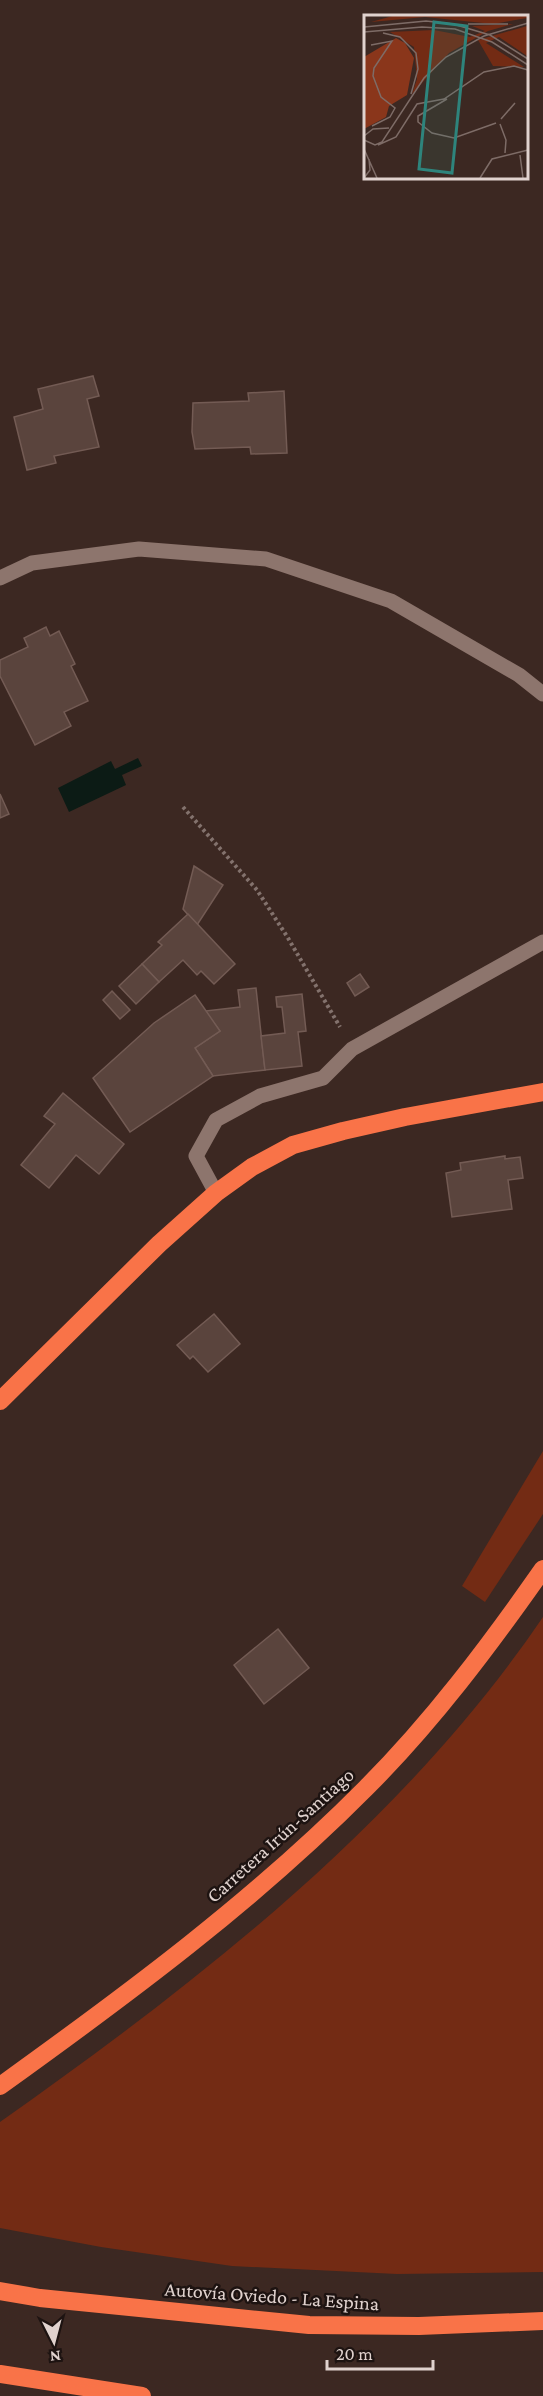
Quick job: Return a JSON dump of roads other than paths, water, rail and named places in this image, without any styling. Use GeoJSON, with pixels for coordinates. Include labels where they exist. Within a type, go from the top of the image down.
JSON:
{"type":"FeatureCollection","features":[{"type":"Feature","properties":{"kind":"highway"},"geometry":{"type":"LineString","coordinates":[[0,1401],[103,1298],[216,1193],[252,1167],[293,1146],[405,1117],[543,1092]]}},
{"type":"Feature","properties":{"kind":"highway","name":"Carretera Irún-Santiago"},"geometry":{"type":"LineString","coordinates":[[0,2086],[159,1969],[300,1853],[368,1787],[419,1729],[468,1671],[543,1569]]}},
{"type":"Feature","properties":{"kind":"highway","name":"Autovía Oviedo - La Espina"},"geometry":{"type":"LineString","coordinates":[[0,2291],[40,2298],[309,2325],[419,2326],[543,2321]]}},
{"type":"Feature","properties":{"kind":"highway"},"geometry":{"type":"LineString","coordinates":[[0,2374],[142,2396]]}},
{"type":"Feature","properties":{"kind":"street"},"geometry":{"type":"LineString","coordinates":[[0,578],[32,563],[139,549],[266,559],[391,601],[519,675],[543,694]]}},
{"type":"Feature","properties":{"kind":"street"},"geometry":{"type":"LineString","coordinates":[[216,1193],[196,1156],[216,1120],[260,1096],[323,1078],[352,1049],[543,942]]}}]}
